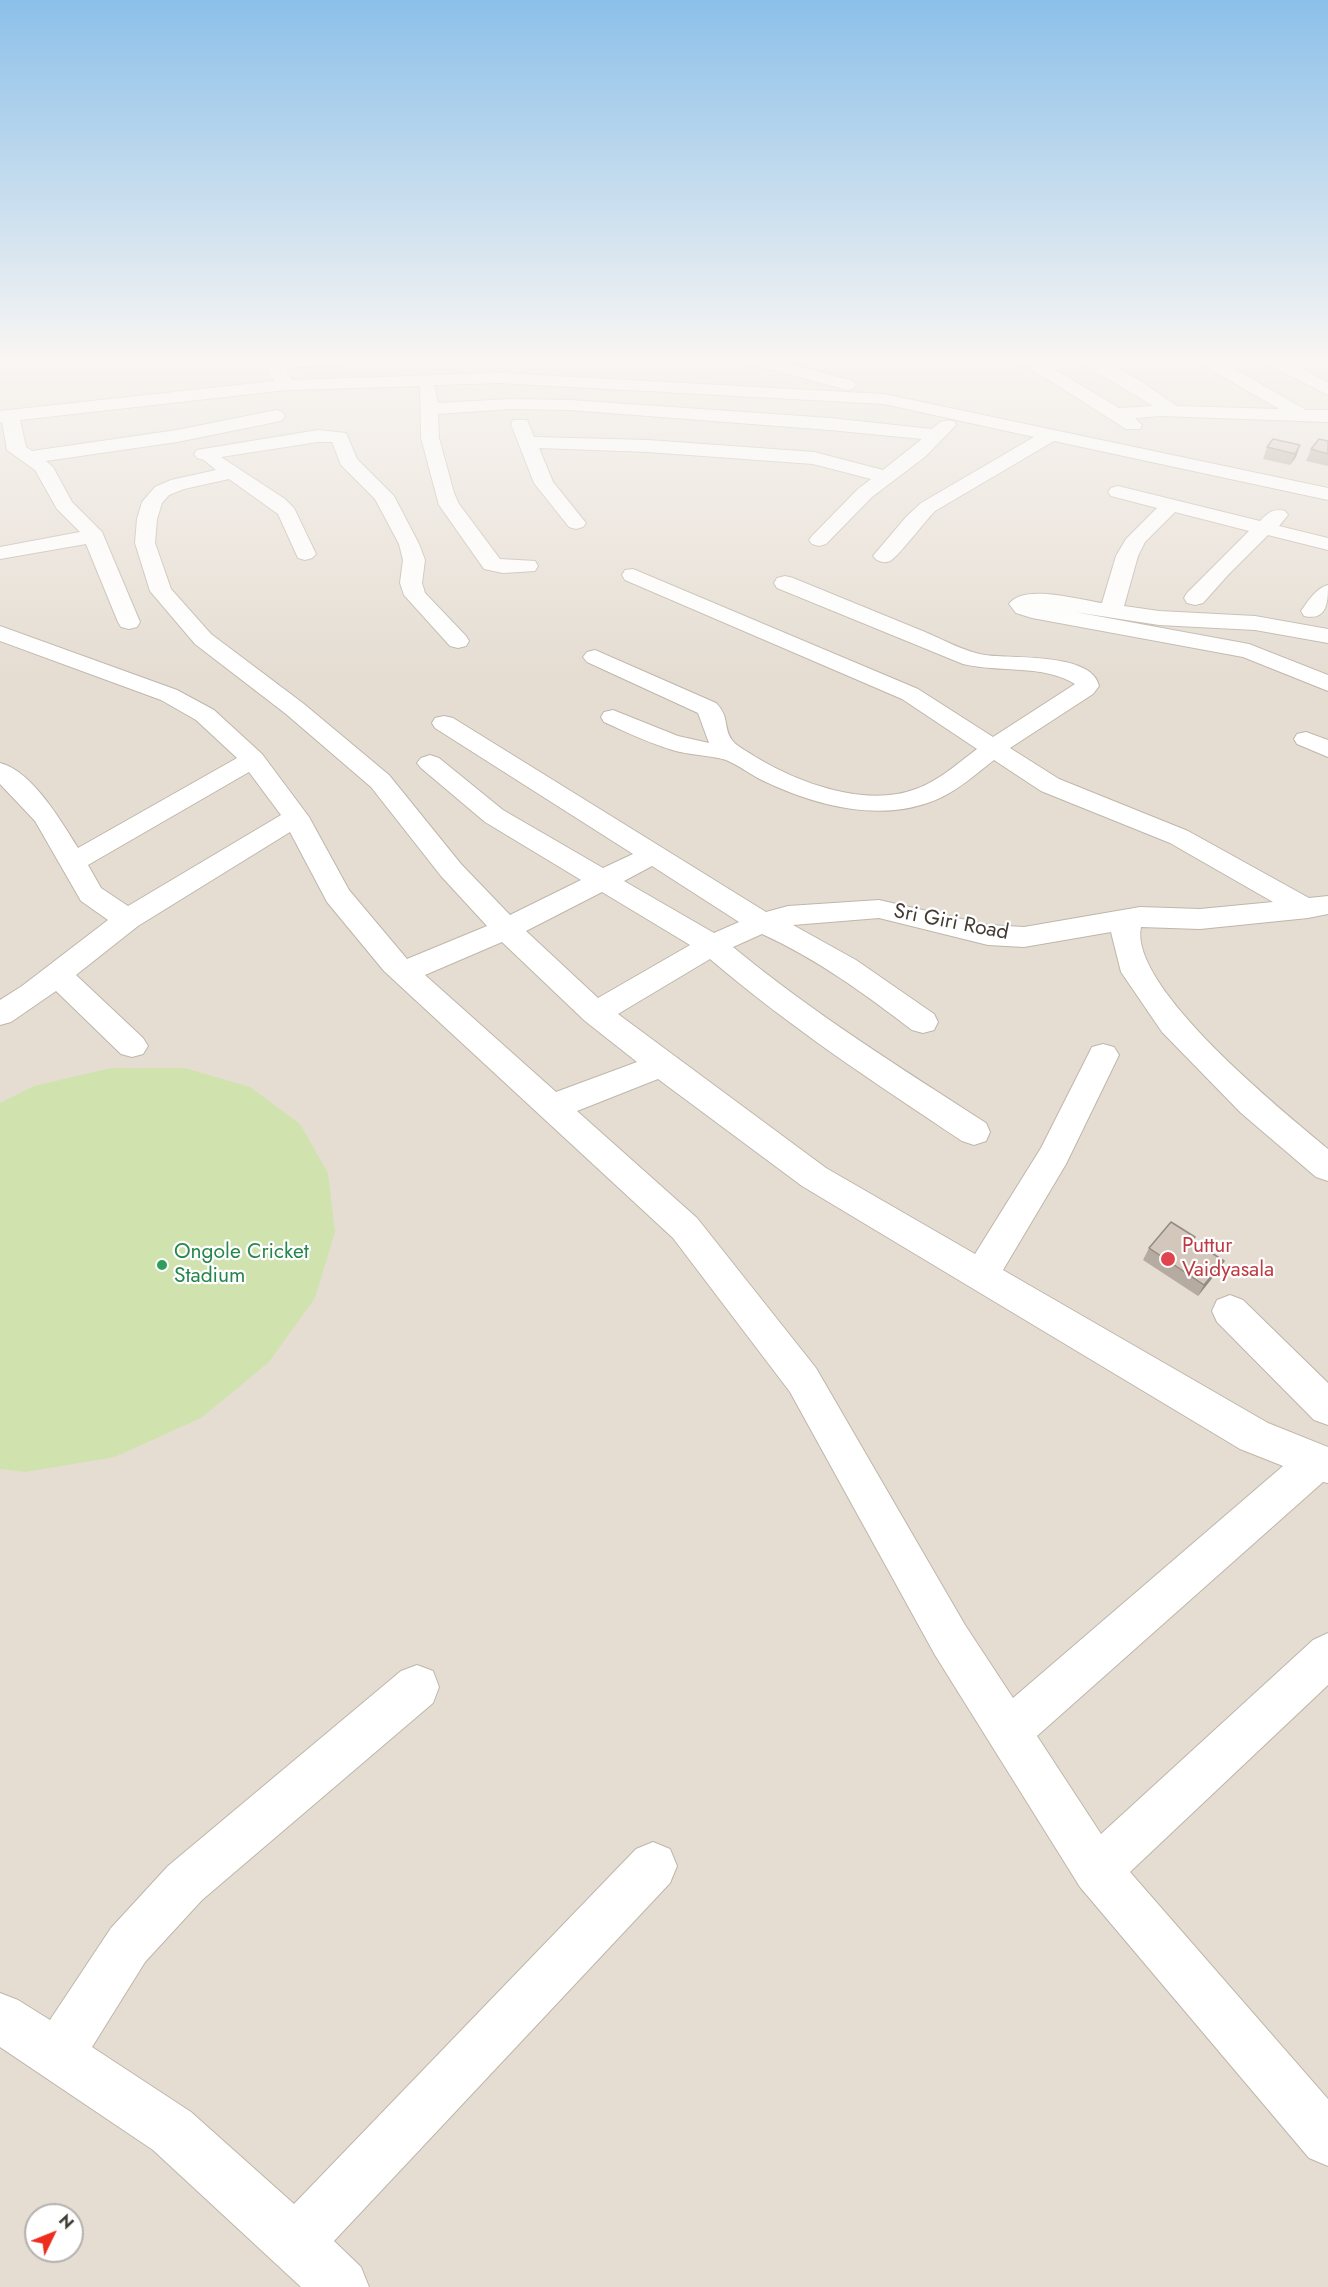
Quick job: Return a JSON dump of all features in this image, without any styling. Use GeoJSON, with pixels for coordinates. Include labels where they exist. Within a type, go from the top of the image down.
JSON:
{"type":"FeatureCollection","features":[{"type":"Feature","properties":{"kind":"street"},"geometry":{"type":"LineString","coordinates":[[39,464],[64,505],[87,526],[93,536],[129,622]]}},
{"type":"Feature","properties":{"kind":"street"},"geometry":{"type":"LineString","coordinates":[[218,464],[283,507],[305,554]]}},
{"type":"Feature","properties":{"kind":"street"},"geometry":{"type":"LineString","coordinates":[[351,464],[384,496],[413,554],[412,590],[458,641]]}},
{"type":"Feature","properties":{"kind":"street"},"geometry":{"type":"LineString","coordinates":[[437,464],[448,505],[492,564],[503,567],[527,566]]}},
{"type":"Feature","properties":{"kind":"street"},"geometry":{"type":"LineString","coordinates":[[537,464],[544,483],[576,523]]}},
{"type":"Feature","properties":{"kind":"street"},"geometry":{"type":"LineString","coordinates":[[836,464],[886,477]]}},
{"type":"Feature","properties":{"kind":"street"},"geometry":{"type":"LineString","coordinates":[[819,540],[865,493],[902,464]]}},
{"type":"Feature","properties":{"kind":"street"},"geometry":{"type":"LineString","coordinates":[[884,556],[912,521],[928,507],[1002,464]]}},
{"type":"Feature","properties":{"kind":"street"},"geometry":{"type":"LineString","coordinates":[[1192,464],[1328,494]]}},
{"type":"Feature","properties":{"kind":"street"},"geometry":{"type":"LineString","coordinates":[[232,473],[178,484],[162,491],[152,502],[145,543],[161,591],[203,639],[295,709],[380,781],[451,870],[506,929],[596,1013],[662,1065],[814,1177],[1254,1436],[1323,1463],[1008,1732]]}},
{"type":"Feature","properties":{"kind":"street"},"geometry":{"type":"LineString","coordinates":[[1194,598],[1305,489]]}},
{"type":"Feature","properties":{"kind":"street"},"geometry":{"type":"LineString","coordinates":[[1118,492],[1328,544]]}},
{"type":"Feature","properties":{"kind":"street"},"geometry":{"type":"LineString","coordinates":[[1111,611],[1127,556],[1136,539],[1171,505]]}},
{"type":"Feature","properties":{"kind":"street"},"geometry":{"type":"LineString","coordinates":[[0,553],[93,536]]}},
{"type":"Feature","properties":{"kind":"street"},"geometry":{"type":"LineString","coordinates":[[633,575],[839,666],[910,694],[945,714],[1050,785],[1179,837],[1318,907]]}},
{"type":"Feature","properties":{"kind":"street"},"geometry":{"type":"LineString","coordinates":[[596,657],[707,708],[714,713],[716,719],[714,728],[718,740],[730,752],[794,786],[822,796],[843,800],[905,801],[926,795],[948,783],[993,748],[1084,691],[1087,686],[1086,681],[1077,674],[1053,665],[987,664],[971,659],[785,583]]}},
{"type":"Feature","properties":{"kind":"street"},"geometry":{"type":"LineString","coordinates":[[1312,611],[1328,592]]}},
{"type":"Feature","properties":{"kind":"street"},"geometry":{"type":"LineString","coordinates":[[1328,636],[1255,623],[1159,618],[1031,599],[1020,604],[1024,608],[1042,613],[1250,651],[1328,684]]}},
{"type":"Feature","properties":{"kind":"street"},"geometry":{"type":"LineString","coordinates":[[0,633],[190,705],[228,734],[253,759],[296,816],[337,895],[404,973],[685,1228],[803,1380],[950,1640],[1097,1870],[1328,2139]]}},
{"type":"Feature","properties":{"kind":"street"},"geometry":{"type":"LineString","coordinates":[[613,717],[672,743],[696,750],[730,752]]}},
{"type":"Feature","properties":{"kind":"street"},"geometry":{"type":"LineString","coordinates":[[444,723],[762,923],[784,932],[832,959],[923,1022]]}},
{"type":"Feature","properties":{"kind":"street"},"geometry":{"type":"LineString","coordinates":[[73,862],[253,759]]}},
{"type":"Feature","properties":{"kind":"street"},"geometry":{"type":"LineString","coordinates":[[430,763],[494,816],[712,945],[767,991],[834,1040],[974,1132]]}},
{"type":"Feature","properties":{"kind":"street"},"geometry":{"type":"LineString","coordinates":[[0,771],[19,787],[46,817],[91,894],[128,920]]}},
{"type":"Feature","properties":{"kind":"street"},"geometry":{"type":"LineString","coordinates":[[0,1014],[33,993],[128,920],[296,816]]}},
{"type":"Feature","properties":{"kind":"street"},"geometry":{"type":"LineString","coordinates":[[404,973],[506,929],[654,854]]}},
{"type":"Feature","properties":{"kind":"street","name":"Sri Giri Road"},"geometry":{"type":"LineString","coordinates":[[596,1013],[712,945],[762,923],[814,912],[879,909],[988,935],[1024,937],[1128,919],[1200,919],[1318,907]]}},
{"type":"Feature","properties":{"kind":"street"},"geometry":{"type":"LineString","coordinates":[[1128,919],[1125,933],[1136,972],[1173,1024],[1252,1104],[1328,1168]]}},
{"type":"Feature","properties":{"kind":"street"},"geometry":{"type":"LineString","coordinates":[[56,974],[132,1046]]}},
{"type":"Feature","properties":{"kind":"street"},"geometry":{"type":"LineString","coordinates":[[0,1029],[33,993]]}},
{"type":"Feature","properties":{"kind":"street"},"geometry":{"type":"LineString","coordinates":[[981,1275],[1054,1155],[1103,1055]]}},
{"type":"Feature","properties":{"kind":"street"},"geometry":{"type":"LineString","coordinates":[[552,1107],[662,1065]]}},
{"type":"Feature","properties":{"kind":"street"},"geometry":{"type":"LineString","coordinates":[[1230,1311],[1328,1408]]}},
{"type":"Feature","properties":{"kind":"street"},"geometry":{"type":"LineString","coordinates":[[1097,1870],[1328,1655]]}},
{"type":"Feature","properties":{"kind":"street"},"geometry":{"type":"LineString","coordinates":[[58,2054],[128,1945],[185,1883],[417,1687]]}},
{"type":"Feature","properties":{"kind":"street"},"geometry":{"type":"LineString","coordinates":[[295,2242],[653,1866]]}},
{"type":"Feature","properties":{"kind":"street"},"geometry":{"type":"LineString","coordinates":[[0,2019],[58,2054],[172,2131],[295,2242],[341,2287]]}},
{"type":"Feature","properties":{"kind":"shaded area"},"geometry":{"type":"Polygon","coordinates":[[[0,464],[1328,464],[1328,2287],[0,2287],[0,464]]]}},
{"type":"Feature","properties":{"kind":"green space","name":"Ongole Cricket Stadium"},"geometry":{"type":"Polygon","coordinates":[[[111,1068],[185,1068],[250,1087],[300,1124],[328,1173],[335,1232],[315,1298],[269,1362],[201,1418],[115,1457],[25,1472],[0,1469],[0,1103],[34,1086],[111,1068]]]}},
{"type":"Feature","properties":{"kind":"building"},"geometry":{"type":"Polygon","coordinates":[[[1171,1222],[1195,1237],[1192,1240],[1224,1261],[1204,1285],[1149,1248],[1171,1222]]]}},
{"type":"Feature","properties":{"kind":"place","name":"Puttur Vaidyasala"},"geometry":{"type":"Point","coordinates":[1168,1259]}},
{"type":"Feature","properties":{"kind":"place","name":"Ongole Cricket Stadium"},"geometry":{"type":"Point","coordinates":[162,1265]}}]}
